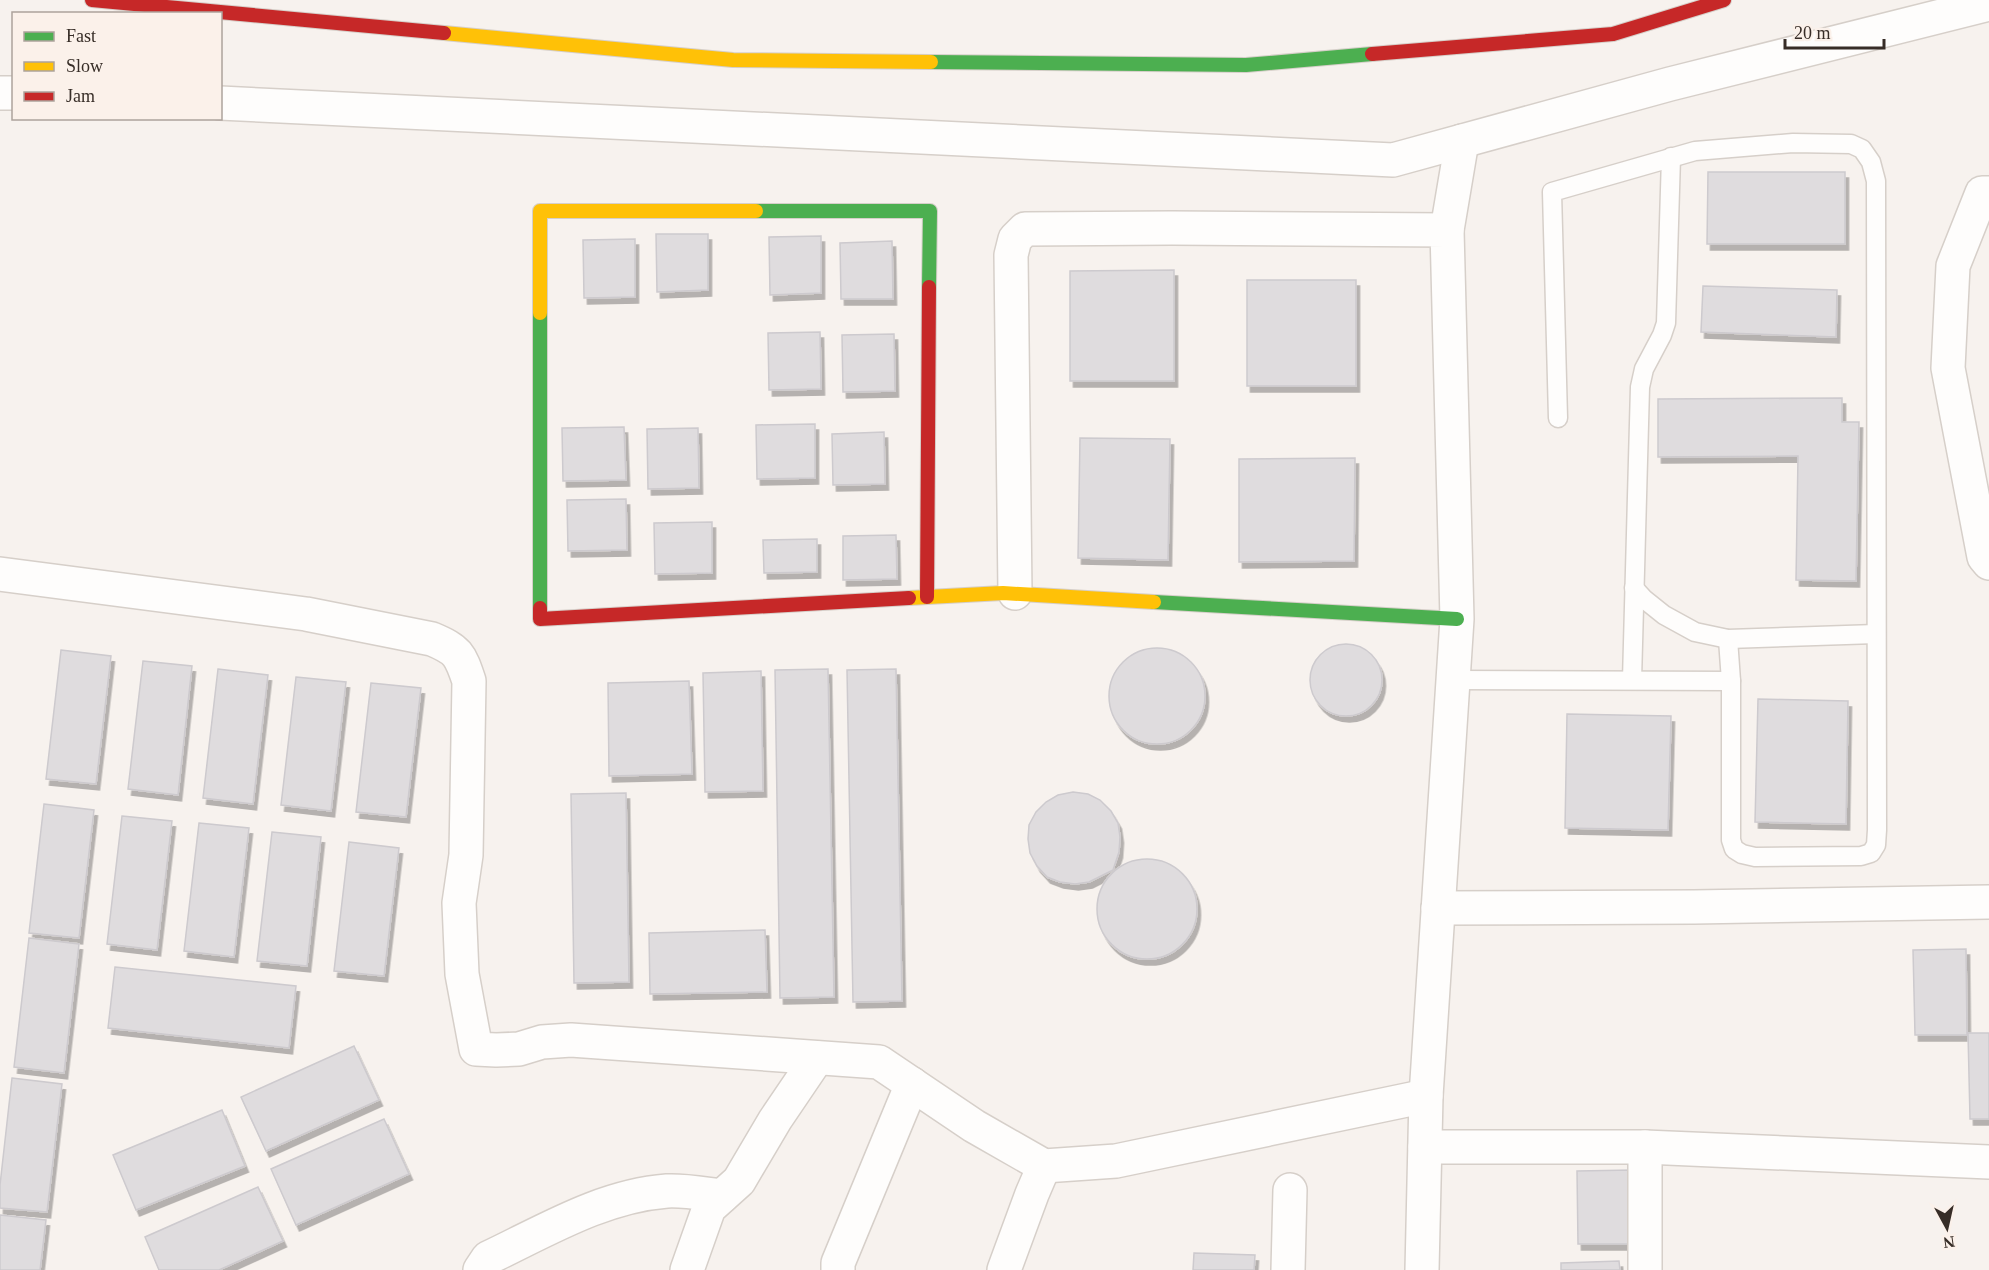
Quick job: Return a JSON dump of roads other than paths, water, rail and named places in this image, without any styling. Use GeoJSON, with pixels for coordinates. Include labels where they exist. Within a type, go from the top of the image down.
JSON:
{"type":"FeatureCollection","features":[{"type":"Feature","properties":{"kind":"street"},"geometry":{"type":"LineString","coordinates":[[92,0],[220,12]]}},
{"type":"Feature","properties":{"kind":"street"},"geometry":{"type":"LineString","coordinates":[[222,12],[733,60],[1246,65],[1612,34],[1724,0]]}},
{"type":"Feature","properties":{"kind":"street"},"geometry":{"type":"LineString","coordinates":[[222,103],[1393,160],[1670,84],[1989,4]]}},
{"type":"Feature","properties":{"kind":"street"},"geometry":{"type":"LineString","coordinates":[[1422,1270],[1425,1096],[1457,619],[1447,230],[1461,141]]}},
{"type":"Feature","properties":{"kind":"street"},"geometry":{"type":"LineString","coordinates":[[1989,193],[1982,193],[1953,266],[1948,368],[1983,557],[1989,564]]}},
{"type":"Feature","properties":{"kind":"street"},"geometry":{"type":"LineString","coordinates":[[927,597],[930,211],[540,211],[540,619],[1016,593],[1457,619]]}},
{"type":"Feature","properties":{"kind":"street"},"geometry":{"type":"LineString","coordinates":[[1016,593],[1011,255],[1015,239],[1025,229],[1447,230]]}},
{"type":"Feature","properties":{"kind":"street"},"geometry":{"type":"LineString","coordinates":[[0,574],[306,614],[432,639],[451,648],[462,660],[469,681],[466,855],[459,903],[462,974],[476,1049],[519,1049],[542,1042],[571,1040],[879,1062],[974,1126],[1044,1167],[1116,1161],[1425,1096]]}},
{"type":"Feature","properties":{"kind":"street"},"geometry":{"type":"LineString","coordinates":[[1438,908],[1989,902]]}},
{"type":"Feature","properties":{"kind":"street"},"geometry":{"type":"LineString","coordinates":[[687,1270],[709,1208],[739,1181],[775,1120],[817,1058]]}},
{"type":"Feature","properties":{"kind":"street"},"geometry":{"type":"LineString","coordinates":[[838,1270],[838,1263],[912,1084]]}},
{"type":"Feature","properties":{"kind":"street"},"geometry":{"type":"LineString","coordinates":[[1425,1147],[1645,1147],[1989,1162]]}},
{"type":"Feature","properties":{"kind":"street"},"geometry":{"type":"LineString","coordinates":[[1645,1147],[1645,1270]]}},
{"type":"Feature","properties":{"kind":"street"},"geometry":{"type":"LineString","coordinates":[[1004,1270],[1044,1167]]}},
{"type":"Feature","properties":{"kind":"street"},"geometry":{"type":"LineString","coordinates":[[480,1270],[488,1258],[595,1207],[638,1195],[669,1191],[722,1196]]}},
{"type":"Feature","properties":{"kind":"street"},"geometry":{"type":"LineString","coordinates":[[1288,1270],[1290,1191]]}},
{"type":"Feature","properties":{"kind":"lane"},"geometry":{"type":"LineString","coordinates":[[1558,418],[1552,192],[1695,151],[1793,144],[1851,144],[1863,149],[1871,162],[1876,181],[1877,830],[1876,845],[1871,853],[1861,856],[1755,857],[1742,854],[1734,849],[1731,840],[1731,681],[1728,639]]}},
{"type":"Feature","properties":{"kind":"lane"},"geometry":{"type":"LineString","coordinates":[[1632,680],[1640,387],[1644,369],[1662,335],[1666,322],[1671,157]]}},
{"type":"Feature","properties":{"kind":"lane"},"geometry":{"type":"LineString","coordinates":[[1634,588],[1664,615],[1695,632],[1728,639],[1876,634]]}},
{"type":"Feature","properties":{"kind":"lane"},"geometry":{"type":"LineString","coordinates":[[1453,680],[1731,681]]}}]}
